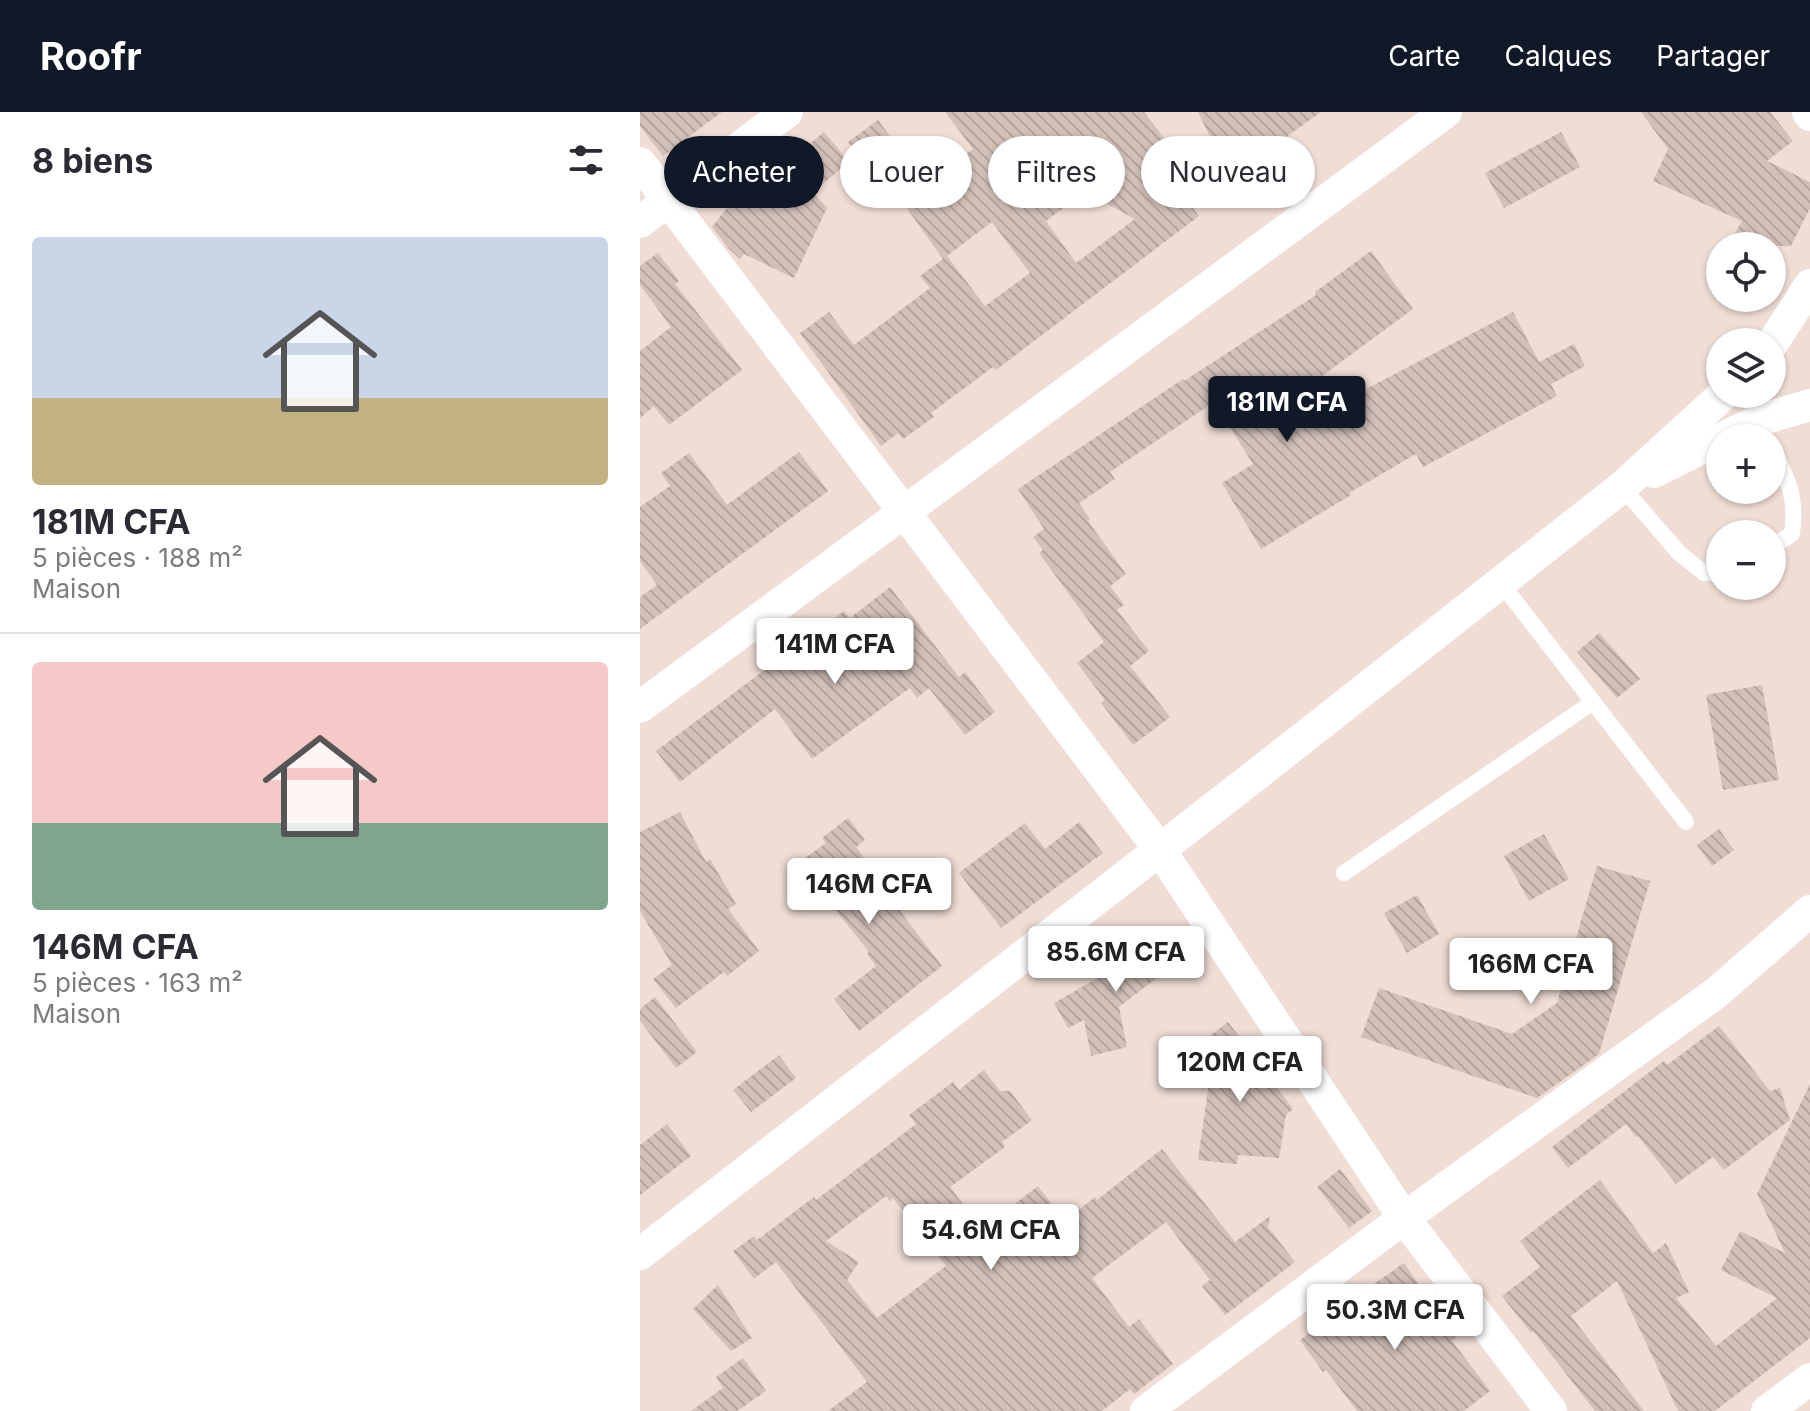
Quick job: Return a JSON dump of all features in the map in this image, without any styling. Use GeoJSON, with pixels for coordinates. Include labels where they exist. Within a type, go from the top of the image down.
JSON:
{"type":"FeatureCollection","features":[{"type":"Feature","properties":{"kind":"street"},"geometry":{"type":"LineString","coordinates":[[755,136],[787,112]]}},
{"type":"Feature","properties":{"kind":"street"},"geometry":{"type":"LineString","coordinates":[[640,707],[1446,112]]}},
{"type":"Feature","properties":{"kind":"street"},"geometry":{"type":"LineString","coordinates":[[640,163],[664,195]]}},
{"type":"Feature","properties":{"kind":"street"},"geometry":{"type":"LineString","coordinates":[[640,222],[664,203]]}},
{"type":"Feature","properties":{"kind":"street"},"geometry":{"type":"LineString","coordinates":[[674,208],[1160,850],[1404,1218],[1551,1411]]}},
{"type":"Feature","properties":{"kind":"street"},"geometry":{"type":"LineString","coordinates":[[1782,328],[1810,285]]}},
{"type":"Feature","properties":{"kind":"street"},"geometry":{"type":"LineString","coordinates":[[1782,424],[1810,405]]}},
{"type":"Feature","properties":{"kind":"street"},"geometry":{"type":"LineString","coordinates":[[640,1254],[1501,583],[1622,487],[1709,408]]}},
{"type":"Feature","properties":{"kind":"street"},"geometry":{"type":"LineString","coordinates":[[1622,487],[1706,447]]}},
{"type":"Feature","properties":{"kind":"street"},"geometry":{"type":"LineString","coordinates":[[1146,1411],[1404,1218],[1716,993],[1810,911]]}},
{"type":"Feature","properties":{"kind":"street"},"geometry":{"type":"LineString","coordinates":[[1767,1411],[1810,1379]]}},
{"type":"Feature","properties":{"kind":"lane"},"geometry":{"type":"LineString","coordinates":[[1786,477],[1795,511],[1792,534],[1786,538]]}},
{"type":"Feature","properties":{"kind":"lane"},"geometry":{"type":"LineString","coordinates":[[1622,487],[1679,553],[1706,573]]}},
{"type":"Feature","properties":{"kind":"lane"},"geometry":{"type":"LineString","coordinates":[[1501,583],[1686,822]]}},
{"type":"Feature","properties":{"kind":"lane"},"geometry":{"type":"LineString","coordinates":[[1344,873],[1593,702]]}},
{"type":"Feature","properties":{"kind":"building"},"geometry":{"type":"Polygon","coordinates":[[[640,112],[722,112],[690,136],[664,136],[663,156],[640,126],[640,112]]]}},
{"type":"Feature","properties":{"kind":"building"},"geometry":{"type":"Polygon","coordinates":[[[945,112],[1144,112],[1163,136],[1141,136],[1141,208],[1193,208],[1199,216],[996,370],[993,367],[931,413],[934,417],[903,439],[898,433],[881,446],[800,333],[829,312],[854,345],[930,288],[920,276],[943,259],[907,208],[972,208],[972,136],[963,136],[945,112]],[[992,222],[947,256],[985,306],[1030,273],[992,222]]]}},
{"type":"Feature","properties":{"kind":"building"},"geometry":{"type":"Polygon","coordinates":[[[1198,112],[1321,112],[1288,136],[1210,136],[1198,112]]]}},
{"type":"Feature","properties":{"kind":"building"},"geometry":{"type":"Polygon","coordinates":[[[1641,112],[1770,112],[1793,141],[1767,161],[1810,182],[1810,208],[1791,246],[1786,246],[1786,232],[1736,232],[1742,221],[1653,181],[1668,149],[1641,112]]]}},
{"type":"Feature","properties":{"kind":"building"},"geometry":{"type":"Polygon","coordinates":[[[878,120],[890,136],[856,136],[878,120]]]}},
{"type":"Feature","properties":{"kind":"building"},"geometry":{"type":"Polygon","coordinates":[[[824,132],[840,151],[840,170],[824,183],[824,136],[819,136],[824,132]]]}},
{"type":"Feature","properties":{"kind":"building"},"geometry":{"type":"Polygon","coordinates":[[[1561,132],[1580,167],[1504,208],[1485,173],[1561,132]]]}},
{"type":"Feature","properties":{"kind":"building"},"geometry":{"type":"Polygon","coordinates":[[[824,205],[827,208],[794,278],[744,254],[740,259],[712,227],[727,208],[824,208],[824,205]]]}},
{"type":"Feature","properties":{"kind":"building"},"geometry":{"type":"Polygon","coordinates":[[[1371,251],[1413,309],[1276,410],[1288,430],[1513,312],[1539,362],[1574,344],[1585,366],[1551,384],[1557,396],[1423,467],[1416,454],[1261,549],[1222,483],[1253,464],[1214,402],[1110,472],[1115,479],[1079,503],[1090,519],[1088,521],[1126,574],[1110,586],[1124,605],[1117,610],[1149,651],[1130,666],[1170,717],[1133,745],[1101,703],[1105,700],[1077,663],[1104,642],[1039,553],[1043,550],[1033,537],[1044,529],[1018,489],[1316,295],[1315,292],[1371,251]]]}},
{"type":"Feature","properties":{"kind":"building"},"geometry":{"type":"Polygon","coordinates":[[[658,253],[679,281],[675,284],[742,370],[669,425],[654,406],[640,418],[640,351],[671,327],[640,285],[640,266],[658,253]]]}},
{"type":"Feature","properties":{"kind":"building"},"geometry":{"type":"Polygon","coordinates":[[[799,452],[828,491],[640,629],[640,597],[657,585],[640,561],[640,507],[670,486],[661,473],[689,453],[727,505],[799,452]]]}},
{"type":"Feature","properties":{"kind":"building"},"geometry":{"type":"Polygon","coordinates":[[[890,587],[959,677],[965,672],[995,712],[965,735],[929,688],[917,698],[910,688],[812,759],[775,709],[680,782],[656,751],[844,611],[850,618],[890,587]]]}},
{"type":"Feature","properties":{"kind":"building"},"geometry":{"type":"Polygon","coordinates":[[[1599,633],[1640,679],[1617,698],[1577,652],[1599,633]]]}},
{"type":"Feature","properties":{"kind":"building"},"geometry":{"type":"Polygon","coordinates":[[[1762,685],[1779,780],[1723,790],[1706,695],[1762,685]]]}},
{"type":"Feature","properties":{"kind":"building"},"geometry":{"type":"Polygon","coordinates":[[[680,812],[706,862],[710,859],[736,904],[728,909],[759,951],[727,976],[724,972],[676,1008],[653,979],[672,965],[640,911],[640,832],[680,812]]]}},
{"type":"Feature","properties":{"kind":"building"},"geometry":{"type":"Polygon","coordinates":[[[848,818],[865,840],[856,847],[942,966],[859,1031],[834,999],[876,966],[867,954],[869,952],[798,863],[826,843],[822,838],[848,818]]]}},
{"type":"Feature","properties":{"kind":"building"},"geometry":{"type":"Polygon","coordinates":[[[1079,822],[1103,853],[1001,928],[959,873],[1025,823],[1045,849],[1079,822]]]}},
{"type":"Feature","properties":{"kind":"building"},"geometry":{"type":"Polygon","coordinates":[[[1719,829],[1734,850],[1712,866],[1697,845],[1719,829]]]}},
{"type":"Feature","properties":{"kind":"building"},"geometry":{"type":"Polygon","coordinates":[[[1544,834],[1569,879],[1529,901],[1504,856],[1544,834]]]}},
{"type":"Feature","properties":{"kind":"building"},"geometry":{"type":"Polygon","coordinates":[[[1597,866],[1650,881],[1599,1054],[1537,1098],[1361,1037],[1379,988],[1512,1034],[1557,1003],[1597,866]]]}},
{"type":"Feature","properties":{"kind":"building"},"geometry":{"type":"Polygon","coordinates":[[[1417,895],[1439,934],[1407,953],[1384,913],[1417,895]]]}},
{"type":"Feature","properties":{"kind":"building"},"geometry":{"type":"Polygon","coordinates":[[[1162,931],[1183,958],[1119,1007],[1127,1047],[1091,1056],[1084,1020],[1068,1028],[1054,1003],[1110,971],[1162,931]]]}},
{"type":"Feature","properties":{"kind":"building"},"geometry":{"type":"Polygon","coordinates":[[[655,997],[697,1052],[676,1068],[640,1021],[640,1009],[655,997]]]}},
{"type":"Feature","properties":{"kind":"building"},"geometry":{"type":"Polygon","coordinates":[[[1228,1022],[1293,1109],[1286,1115],[1279,1158],[1238,1155],[1237,1164],[1198,1160],[1212,1061],[1199,1044],[1228,1022]]]}},
{"type":"Feature","properties":{"kind":"building"},"geometry":{"type":"Polygon","coordinates":[[[1719,1026],[1770,1091],[1780,1088],[1790,1120],[1724,1170],[1713,1157],[1676,1184],[1626,1124],[1568,1168],[1552,1147],[1664,1061],[1667,1065],[1719,1026]]]}},
{"type":"Feature","properties":{"kind":"building"},"geometry":{"type":"Polygon","coordinates":[[[779,1055],[796,1078],[751,1112],[733,1090],[779,1055]]]}},
{"type":"Feature","properties":{"kind":"building"},"geometry":{"type":"Polygon","coordinates":[[[984,1070],[1000,1091],[1010,1091],[1032,1120],[1002,1142],[1005,1147],[950,1187],[982,1229],[1038,1186],[1064,1221],[1095,1197],[1097,1200],[1162,1149],[1235,1242],[1270,1216],[1268,1227],[1295,1262],[1225,1315],[1202,1286],[1210,1280],[1166,1222],[1092,1278],[1129,1327],[1139,1319],[1173,1364],[1134,1394],[1130,1389],[1102,1411],[828,1411],[867,1382],[776,1262],[754,1279],[733,1251],[754,1236],[757,1240],[814,1197],[816,1200],[916,1124],[909,1115],[953,1082],[959,1090],[984,1070]],[[886,1196],[826,1241],[859,1262],[847,1280],[877,1318],[946,1266],[893,1198],[890,1201],[886,1196]]]}},
{"type":"Feature","properties":{"kind":"building"},"geometry":{"type":"Polygon","coordinates":[[[1810,1084],[1810,1338],[1715,1411],[1678,1411],[1617,1281],[1571,1316],[1644,1411],[1595,1411],[1502,1296],[1540,1267],[1520,1241],[1600,1180],[1653,1253],[1666,1243],[1689,1292],[1676,1298],[1716,1346],[1777,1298],[1721,1270],[1740,1231],[1785,1253],[1757,1194],[1810,1084]]]}},
{"type":"Feature","properties":{"kind":"building"},"geometry":{"type":"Polygon","coordinates":[[[667,1124],[691,1156],[640,1195],[640,1145],[667,1124]]]}},
{"type":"Feature","properties":{"kind":"building"},"geometry":{"type":"Polygon","coordinates":[[[1340,1169],[1372,1211],[1349,1228],[1317,1187],[1340,1169]]]}},
{"type":"Feature","properties":{"kind":"building"},"geometry":{"type":"Polygon","coordinates":[[[1404,1263],[1456,1338],[1452,1341],[1490,1391],[1464,1411],[1357,1411],[1300,1340],[1404,1263]]]}},
{"type":"Feature","properties":{"kind":"building"},"geometry":{"type":"Polygon","coordinates":[[[718,1285],[752,1338],[731,1351],[693,1309],[718,1285]]]}},
{"type":"Feature","properties":{"kind":"building"},"geometry":{"type":"Polygon","coordinates":[[[743,1358],[766,1391],[737,1411],[691,1411],[723,1388],[716,1377],[743,1358]]]}}]}
